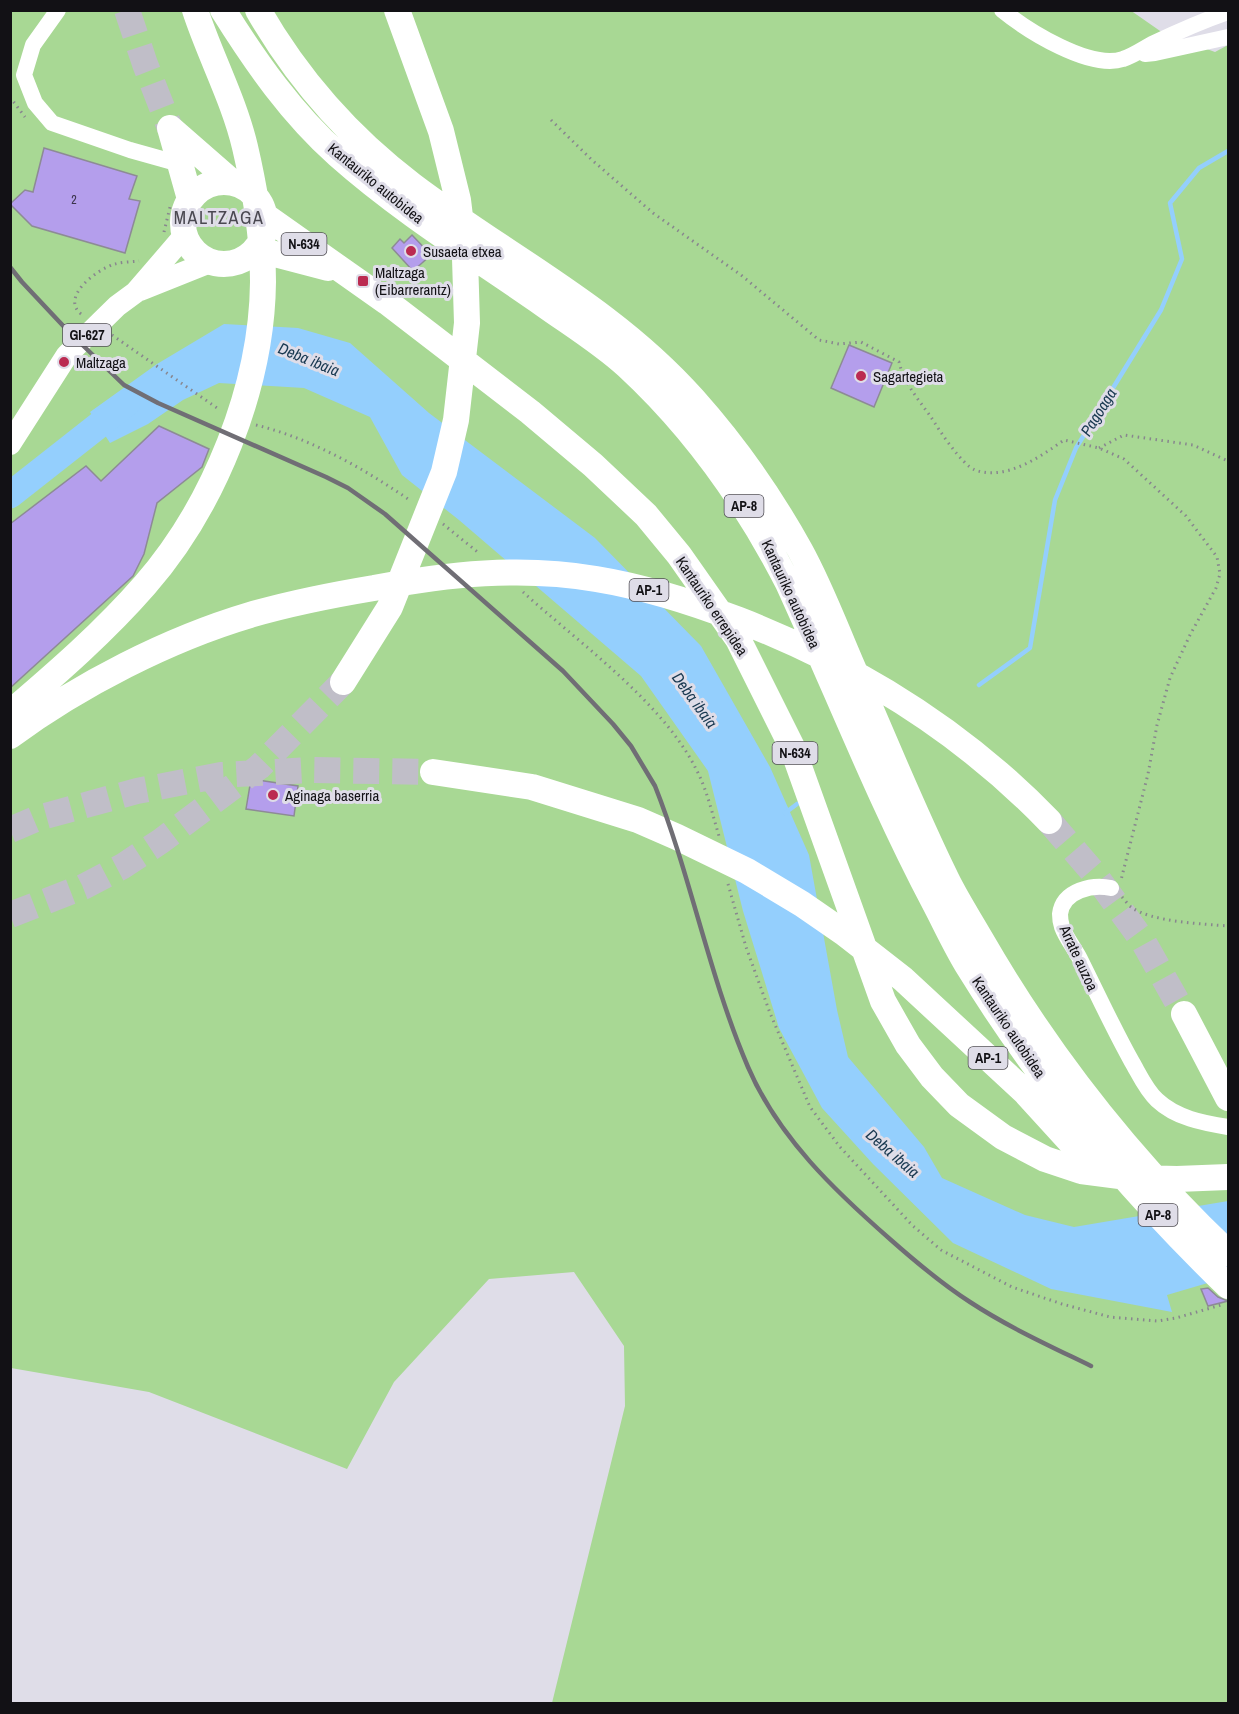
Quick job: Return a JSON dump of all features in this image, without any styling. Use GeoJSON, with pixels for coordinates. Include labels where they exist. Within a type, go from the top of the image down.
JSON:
{"type":"FeatureCollection","features":[{"type":"Feature","properties":{"kind":"highway"},"geometry":{"type":"LineString","coordinates":[[10,713],[85,649],[147,583],[196,513],[238,420],[253,367],[260,325],[263,281],[260,226],[244,145],[195,10]]}},
{"type":"Feature","properties":{"kind":"highway","name":"Kantauriko autobidea"},"geometry":{"type":"LineString","coordinates":[[223,10],[255,61],[289,104],[337,155],[380,190],[582,331],[625,364],[665,402],[730,483],[766,540],[788,583],[911,859],[969,967],[1044,1078],[1180,1240],[1228,1286]]}},
{"type":"Feature","properties":{"kind":"highway","name":"Kantauriko autobidea"},"geometry":{"type":"LineString","coordinates":[[258,10],[311,88],[358,139],[414,186],[602,316],[650,354],[729,441],[801,551],[828,609],[900,782],[947,880],[1002,976],[1057,1058],[1093,1137]]}},
{"type":"Feature","properties":{"kind":"highway"},"geometry":{"type":"LineString","coordinates":[[343,682],[390,607],[444,472],[456,420],[467,323],[467,291],[458,200],[441,130],[397,10]]}},
{"type":"Feature","properties":{"kind":"highway","name":"N-634"},"geometry":{"type":"LineString","coordinates":[[173,237],[184,214],[180,164],[170,128],[233,183],[253,193],[261,204],[265,216],[263,234],[256,249],[343,272]]}},
{"type":"Feature","properties":{"kind":"highway"},"geometry":{"type":"LineString","coordinates":[[181,199],[204,187],[222,182],[233,183]]}},
{"type":"Feature","properties":{"kind":"highway","name":"Kantauriko errepidea"},"geometry":{"type":"LineString","coordinates":[[265,216],[437,340],[575,450],[646,515],[679,555],[738,639],[792,747],[883,1001],[908,1045],[932,1077],[959,1106],[1003,1137],[1045,1159],[1081,1171],[1135,1178],[1228,1177]]}},
{"type":"Feature","properties":{"kind":"highway"},"geometry":{"type":"LineString","coordinates":[[173,237],[210,262],[235,263],[248,257],[256,249]]}},
{"type":"Feature","properties":{"kind":"highway","name":"AP-1"},"geometry":{"type":"LineString","coordinates":[[10,736],[29,722],[105,677],[196,634],[250,615],[319,598],[434,577],[488,572],[535,572],[594,578],[694,603],[822,655],[894,696],[944,730],[993,769],[1049,821]]}},
{"type":"Feature","properties":{"kind":"highway","name":"AP-1"},"geometry":{"type":"LineString","coordinates":[[433,772],[532,787],[610,811],[677,837],[747,871],[802,904],[903,979],[1025,1092],[1093,1137],[1165,1242],[1228,1303]]}},
{"type":"Feature","properties":{"kind":"highway"},"geometry":{"type":"LineString","coordinates":[[1184,1014],[1225,1091]]}},
{"type":"Feature","properties":{"kind":"highway","name":"AP-8"},"geometry":{"type":"LineString","coordinates":[[1093,1137],[1138,1160],[1194,1221],[1228,1253]]}},
{"type":"Feature","properties":{"kind":"main road","name":"GI-627"},"geometry":{"type":"LineString","coordinates":[[136,292],[173,237]]}},
{"type":"Feature","properties":{"kind":"main road","name":"GI-627"},"geometry":{"type":"LineString","coordinates":[[10,444],[67,355],[117,306],[136,292],[210,262]]}},
{"type":"Feature","properties":{"kind":"street"},"geometry":{"type":"LineString","coordinates":[[58,10],[33,45],[24,75],[35,104],[52,123],[130,150],[180,164]]}},
{"type":"Feature","properties":{"kind":"street"},"geometry":{"type":"LineString","coordinates":[[1002,10],[1035,34],[1088,57],[1121,60],[1200,22],[1228,12]]}},
{"type":"Feature","properties":{"kind":"street"},"geometry":{"type":"LineString","coordinates":[[1135,54],[1155,53],[1228,37]]}},
{"type":"Feature","properties":{"kind":"street","name":"Arrate auzoa"},"geometry":{"type":"LineString","coordinates":[[1114,890],[1100,886],[1083,889],[1070,896],[1060,915],[1062,927],[1081,960],[1114,1030],[1140,1077],[1156,1100],[1180,1115],[1228,1127]]}},
{"type":"Feature","properties":{"kind":"path"},"geometry":{"type":"LineString","coordinates":[[10,96],[21,114],[28,120]]}},
{"type":"Feature","properties":{"kind":"path"},"geometry":{"type":"LineString","coordinates":[[551,120],[592,160],[653,213],[741,275],[777,308],[819,340],[839,344],[861,342],[899,362],[902,376],[949,444],[974,469],[999,473],[1030,462],[1064,440],[1084,444],[1124,459],[1186,516],[1217,557],[1220,574],[1216,588],[1170,678],[1157,725],[1148,774],[1114,890],[1132,908],[1151,916],[1193,924],[1228,926]]}},
{"type":"Feature","properties":{"kind":"path"},"geometry":{"type":"LineString","coordinates":[[173,237],[181,199]]}},
{"type":"Feature","properties":{"kind":"path"},"geometry":{"type":"LineString","coordinates":[[89,320],[75,308],[73,302],[76,294],[98,272],[112,265],[139,261],[148,256]]}},
{"type":"Feature","properties":{"kind":"path"},"geometry":{"type":"LineString","coordinates":[[108,333],[225,413]]}},
{"type":"Feature","properties":{"kind":"path"},"geometry":{"type":"LineString","coordinates":[[277,430],[330,453],[388,485],[415,503]]}},
{"type":"Feature","properties":{"kind":"path"},"geometry":{"type":"LineString","coordinates":[[1099,448],[1124,435],[1193,445],[1228,461]]}},
{"type":"Feature","properties":{"kind":"path"},"geometry":{"type":"LineString","coordinates":[[443,524],[483,556]]}},
{"type":"Feature","properties":{"kind":"path"},"geometry":{"type":"LineString","coordinates":[[515,585],[651,708],[694,766],[708,795],[719,838]]}},
{"type":"Feature","properties":{"kind":"path"},"geometry":{"type":"LineString","coordinates":[[727,878],[750,958],[782,1044],[810,1107],[840,1147],[912,1225],[941,1250],[1012,1287],[1110,1317],[1157,1321],[1228,1303]]}},
{"type":"Feature","properties":{"kind":"green space"},"geometry":{"type":"Polygon","coordinates":[[[1130,10],[1163,33],[1215,52],[1228,45],[1228,1703],[552,1703],[625,1406],[624,1346],[574,1272],[489,1279],[394,1382],[347,1469],[149,1392],[11,1368],[10,11],[1130,10]]]}},
{"type":"Feature","properties":{"kind":"water"},"geometry":{"type":"Polygon","coordinates":[[[224,324],[298,328],[350,343],[429,413],[595,538],[701,646],[770,767],[809,855],[837,1010],[848,1057],[924,1147],[942,1178],[1025,1215],[1074,1227],[1228,1201],[1228,1277],[1167,1295],[1172,1312],[1051,1289],[953,1243],[873,1164],[822,1108],[779,1028],[743,911],[708,771],[641,676],[459,520],[402,475],[370,417],[304,388],[219,383],[183,400],[148,424],[110,443],[90,412],[157,364],[224,324]]]}},
{"type":"Feature","properties":{"kind":"building"},"geometry":{"type":"Polygon","coordinates":[[[44,148],[137,176],[129,199],[140,201],[125,253],[32,226],[10,204],[25,190],[33,192],[44,148]]]}},
{"type":"Feature","properties":{"kind":"building","name":"Susaeta etxea"},"geometry":{"type":"Polygon","coordinates":[[[412,235],[431,255],[413,271],[392,248],[400,239],[404,243],[412,235]]]}},
{"type":"Feature","properties":{"kind":"building","name":"Sagartegieta"},"geometry":{"type":"Polygon","coordinates":[[[849,345],[892,363],[874,407],[831,388],[849,345]]]}},
{"type":"Feature","properties":{"kind":"building"},"geometry":{"type":"Polygon","coordinates":[[[159,426],[209,449],[202,467],[157,503],[144,554],[133,576],[10,688],[10,524],[86,466],[101,481],[159,426]]]}},
{"type":"Feature","properties":{"kind":"building","name":"Aginaga baserria"},"geometry":{"type":"Polygon","coordinates":[[[251,779],[298,786],[294,816],[246,809],[251,779]]]}},
{"type":"Feature","properties":{"kind":"building"},"geometry":{"type":"Polygon","coordinates":[[[1208,1288],[1218,1297],[1228,1301],[1208,1306],[1201,1289],[1208,1288]]]}},
{"type":"Feature","properties":{"kind":"waterway","name":"Pagoaga"},"geometry":{"type":"LineString","coordinates":[[979,685],[1030,648],[1055,500],[1076,448],[1161,310],[1182,259],[1170,203],[1199,168],[1228,151]]}},
{"type":"Feature","properties":{"kind":"waterway","name":"Deba ibaia"},"geometry":{"type":"LineString","coordinates":[[10,495],[127,403]]}},
{"type":"Feature","properties":{"kind":"waterway","name":"Pagoaga"},"geometry":{"type":"LineString","coordinates":[[785,813],[797,804]]}},
{"type":"Feature","properties":{"kind":"tunnel"},"geometry":{"type":"LineString","coordinates":[[127,10],[170,128]]}},
{"type":"Feature","properties":{"kind":"tunnel"},"geometry":{"type":"LineString","coordinates":[[10,915],[83,887],[123,866],[161,841],[259,767],[343,682]]}},
{"type":"Feature","properties":{"kind":"tunnel"},"geometry":{"type":"LineString","coordinates":[[10,830],[38,818],[137,791],[221,775],[310,770],[433,772]]}},
{"type":"Feature","properties":{"kind":"tunnel"},"geometry":{"type":"LineString","coordinates":[[1049,821],[1092,871],[1143,941],[1184,1014]]}},
{"type":"Feature","properties":{"kind":"railway"},"geometry":{"type":"LineString","coordinates":[[10,267],[68,331],[124,385],[158,403],[348,488],[385,514],[563,671],[631,746],[655,786],[668,820],[734,1033],[760,1093],[792,1140],[849,1202],[940,1281],[999,1320],[1091,1366]]}},
{"type":"Feature","properties":{"kind":"place","name":"Susaeta etxea"},"geometry":{"type":"Point","coordinates":[411,251]}},
{"type":"Feature","properties":{"kind":"place","name":"Maltzaga (Eibarrerantz)"},"geometry":{"type":"Point","coordinates":[363,281]}},
{"type":"Feature","properties":{"kind":"place","name":"Maltzaga"},"geometry":{"type":"Point","coordinates":[64,362]}},
{"type":"Feature","properties":{"kind":"place","name":"Sagartegieta"},"geometry":{"type":"Point","coordinates":[861,376]}},
{"type":"Feature","properties":{"kind":"place","name":"Aginaga baserria"},"geometry":{"type":"Point","coordinates":[273,795]}},
{"type":"Feature","properties":{"kind":"district","name":"MALTZAGA"},"geometry":{"type":"Point","coordinates":[219,217]}}]}
